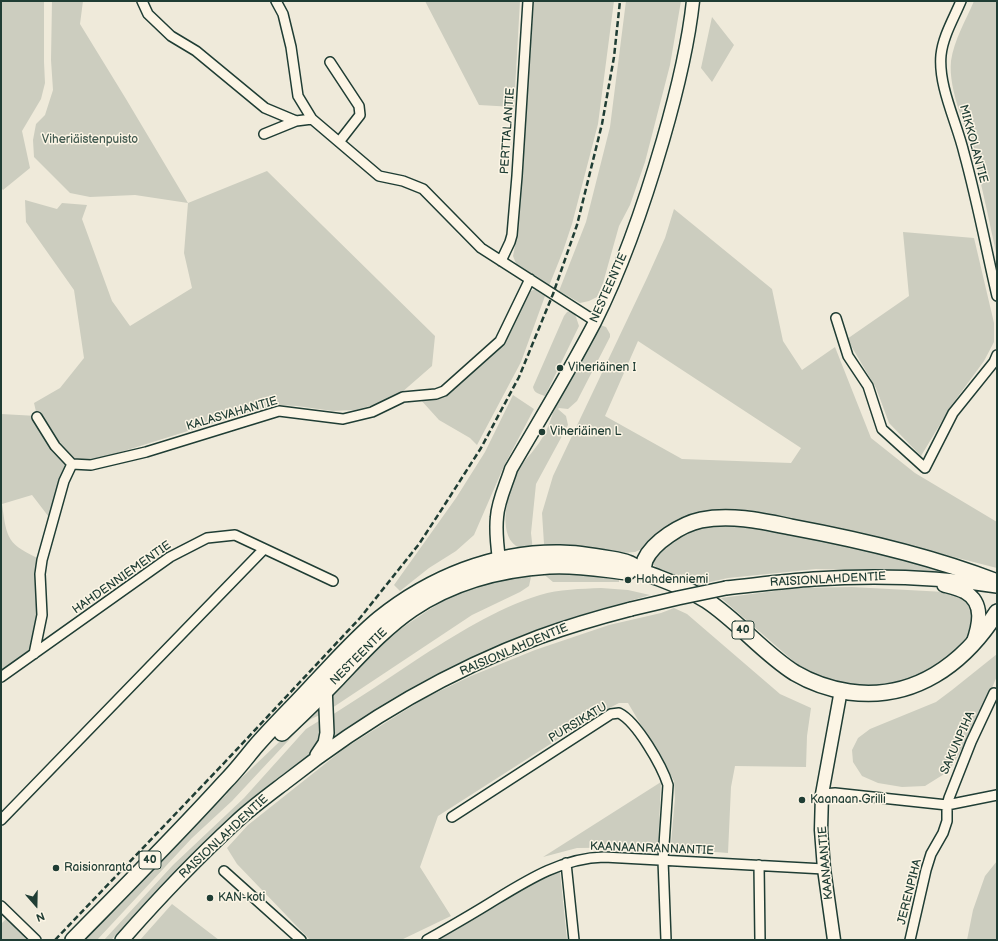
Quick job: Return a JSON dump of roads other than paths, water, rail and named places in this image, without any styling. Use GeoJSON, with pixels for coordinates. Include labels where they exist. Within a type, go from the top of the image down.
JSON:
{"type":"FeatureCollection","features":[{"type":"Feature","properties":{"kind":"main road"},"geometry":{"type":"LineString","coordinates":[[642,572],[645,560],[650,552],[663,539],[676,531],[688,524],[701,520],[734,518],[816,531],[904,552],[958,567],[997,582]]}},
{"type":"Feature","properties":{"kind":"main road","name":"40"},"geometry":{"type":"LineString","coordinates":[[500,566],[523,555],[546,553],[577,554],[628,563],[642,572],[675,585],[706,600],[795,673],[812,682],[859,693],[884,692],[916,685],[935,676],[961,656],[987,627],[997,612]]}},
{"type":"Feature","properties":{"kind":"main road","name":"NESTEENTIE"},"geometry":{"type":"LineString","coordinates":[[73,940],[227,781],[257,745],[324,674],[377,621],[408,598],[451,575],[473,567],[500,566]]}},
{"type":"Feature","properties":{"kind":"main road","name":"NESTEENTIE"},"geometry":{"type":"LineString","coordinates":[[227,781],[263,751],[384,631],[411,610],[444,591],[474,579],[500,566]]}},
{"type":"Feature","properties":{"kind":"main road","name":"RAISIONLAHDENTIE"},"geometry":{"type":"LineString","coordinates":[[122,940],[195,862],[237,821],[312,761],[387,711],[473,665],[538,638],[572,626],[631,609],[726,588],[822,578],[922,578],[997,586]]}},
{"type":"Feature","properties":{"kind":"main road"},"geometry":{"type":"LineString","coordinates":[[922,578],[960,590],[971,596],[977,607],[979,619],[978,629],[972,644]]}},
{"type":"Feature","properties":{"kind":"main road"},"geometry":{"type":"LineString","coordinates":[[312,761],[325,743],[327,733],[324,674]]}},
{"type":"Feature","properties":{"kind":"street"},"geometry":{"type":"LineString","coordinates":[[142,1],[148,14],[171,36],[196,51],[265,108],[296,121]]}},
{"type":"Feature","properties":{"kind":"street"},"geometry":{"type":"LineString","coordinates":[[276,1],[283,14],[291,47],[298,96],[310,116],[379,176],[403,181],[423,189],[481,248],[595,321]]}},
{"type":"Feature","properties":{"kind":"street","name":"PERTTALANTIE"},"geometry":{"type":"LineString","coordinates":[[501,261],[512,235],[528,1]]}},
{"type":"Feature","properties":{"kind":"street","name":"NESTEENTIE"},"geometry":{"type":"LineString","coordinates":[[500,566],[496,529],[502,493],[511,470],[595,321],[631,238],[658,159],[672,110],[683,63],[693,1]]}},
{"type":"Feature","properties":{"kind":"street","name":"MIKKOLANTIE"},"geometry":{"type":"LineString","coordinates":[[961,1],[941,54],[942,81],[964,152],[997,296]]}},
{"type":"Feature","properties":{"kind":"street"},"geometry":{"type":"LineString","coordinates":[[330,62],[359,106],[360,115],[339,142]]}},
{"type":"Feature","properties":{"kind":"street"},"geometry":{"type":"LineString","coordinates":[[264,134],[310,116]]}},
{"type":"Feature","properties":{"kind":"street","name":"KALASVAHANTIE"},"geometry":{"type":"LineString","coordinates":[[72,464],[92,465],[146,452],[279,411],[292,411],[343,419],[372,412],[403,397],[436,394],[444,391],[500,340],[530,279]]}},
{"type":"Feature","properties":{"kind":"street"},"geometry":{"type":"LineString","coordinates":[[836,318],[848,356],[868,386],[882,429],[925,468],[953,413],[994,362],[997,356]]}},
{"type":"Feature","properties":{"kind":"street"},"geometry":{"type":"LineString","coordinates":[[34,654],[42,615],[40,574],[42,560],[64,481],[72,464],[55,446],[37,416]]}},
{"type":"Feature","properties":{"kind":"street","name":"HAHDENNIEMENTIE"},"geometry":{"type":"LineString","coordinates":[[1,677],[170,557],[207,538],[236,535],[333,581]]}},
{"type":"Feature","properties":{"kind":"street"},"geometry":{"type":"LineString","coordinates":[[1,820],[264,549]]}},
{"type":"Feature","properties":{"kind":"street","name":"KAANAANTIE"},"geometry":{"type":"LineString","coordinates":[[834,940],[824,869],[821,830],[822,794],[841,690]]}},
{"type":"Feature","properties":{"kind":"street","name":"SAKUNPIHA"},"geometry":{"type":"LineString","coordinates":[[947,805],[956,776],[994,693]]}},
{"type":"Feature","properties":{"kind":"street","name":"PURSIKATU"},"geometry":{"type":"LineString","coordinates":[[452,817],[610,714],[619,713],[626,716],[640,734],[665,776],[668,785],[663,860]]}},
{"type":"Feature","properties":{"kind":"street"},"geometry":{"type":"LineString","coordinates":[[822,794],[835,793],[947,805],[997,796]]}},
{"type":"Feature","properties":{"kind":"street","name":"JERENPIHA"},"geometry":{"type":"LineString","coordinates":[[910,940],[926,870],[948,821],[947,805]]}},
{"type":"Feature","properties":{"kind":"street","name":"KAANAANRANNANTIE"},"geometry":{"type":"LineString","coordinates":[[427,940],[531,878],[566,863],[588,857],[824,869]]}},
{"type":"Feature","properties":{"kind":"street"},"geometry":{"type":"LineString","coordinates":[[663,860],[666,940]]}},
{"type":"Feature","properties":{"kind":"street"},"geometry":{"type":"LineString","coordinates":[[566,863],[574,940]]}},
{"type":"Feature","properties":{"kind":"street"},"geometry":{"type":"LineString","coordinates":[[759,865],[760,940]]}},
{"type":"Feature","properties":{"kind":"street"},"geometry":{"type":"LineString","coordinates":[[224,871],[301,940]]}},
{"type":"Feature","properties":{"kind":"street"},"geometry":{"type":"LineString","coordinates":[[1,906],[36,940]]}},
{"type":"Feature","properties":{"kind":"railway"},"geometry":{"type":"LineString","coordinates":[[55,940],[360,618],[419,544],[481,448],[519,377],[553,294],[577,225],[602,124],[614,57],[620,1]]}},
{"type":"Feature","properties":{"kind":"place","name":"Viheriäinen I"},"geometry":{"type":"Point","coordinates":[560,368]}},
{"type":"Feature","properties":{"kind":"place","name":"Viheriäinen L"},"geometry":{"type":"Point","coordinates":[542,432]}},
{"type":"Feature","properties":{"kind":"place","name":"Hahdenniemi"},"geometry":{"type":"Point","coordinates":[628,580]}},
{"type":"Feature","properties":{"kind":"place","name":"Kaanaan Grilli"},"geometry":{"type":"Point","coordinates":[802,800]}},
{"type":"Feature","properties":{"kind":"place","name":"Raisionranta"},"geometry":{"type":"Point","coordinates":[56,868]}},
{"type":"Feature","properties":{"kind":"place","name":"KAN-koti"},"geometry":{"type":"Point","coordinates":[210,898]}},
{"type":"Feature","properties":{"kind":"park label","name":"Viheriäistenpuisto"},"geometry":{"type":"Point","coordinates":[90,140]}}]}
